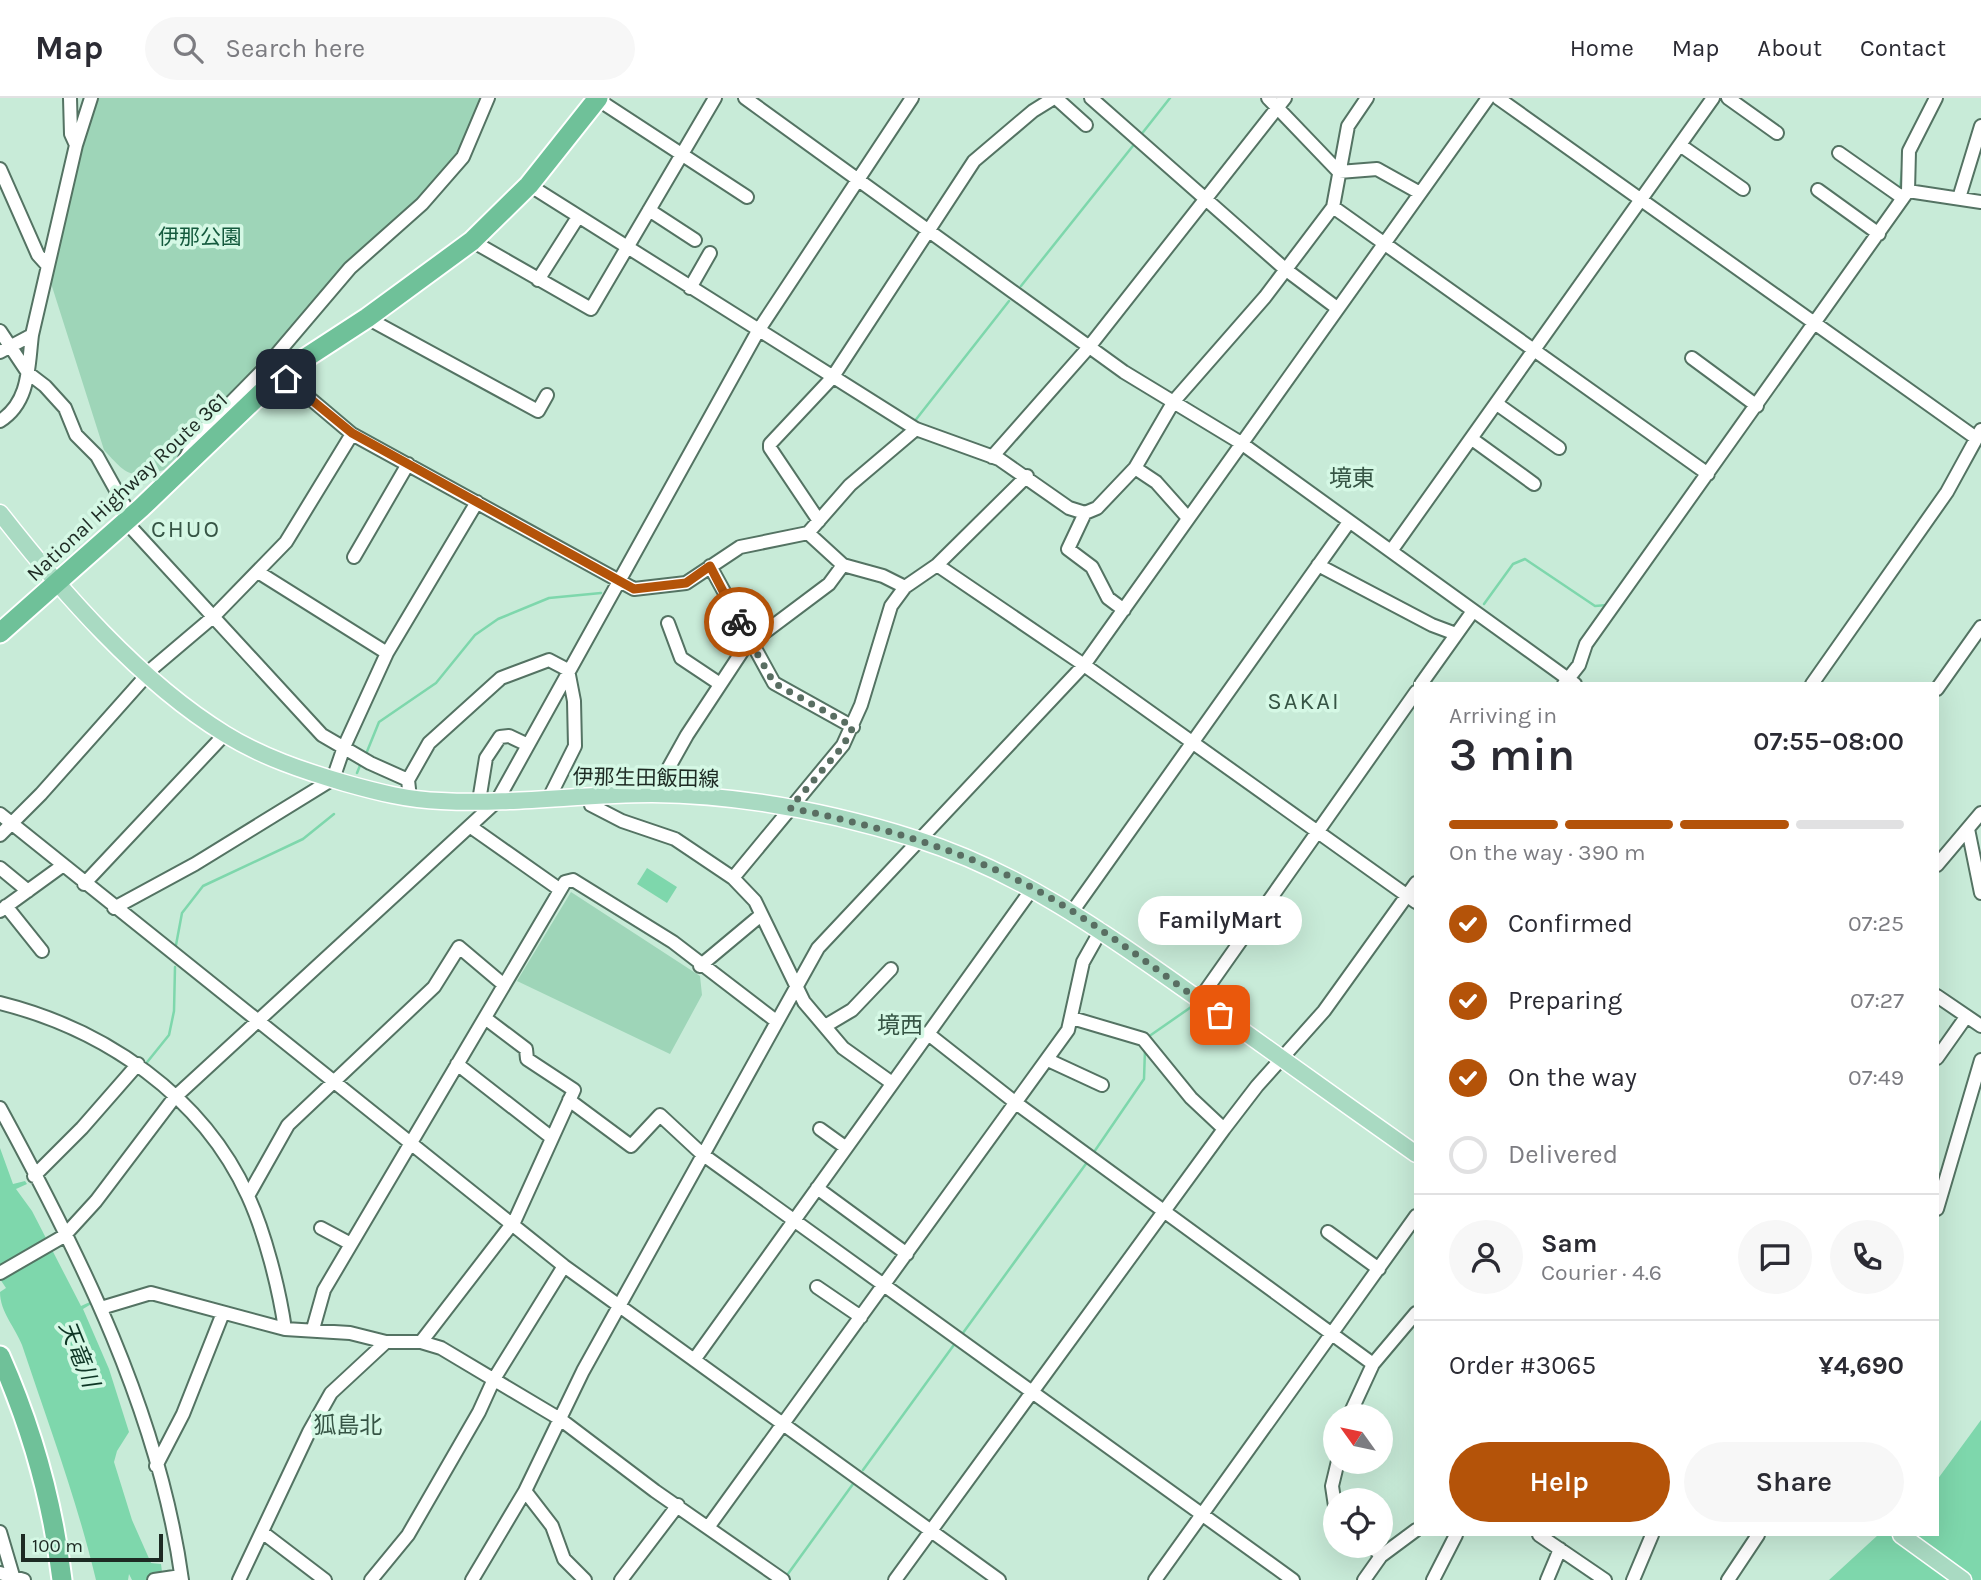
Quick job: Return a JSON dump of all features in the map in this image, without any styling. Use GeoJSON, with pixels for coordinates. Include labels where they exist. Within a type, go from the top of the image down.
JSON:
{"type":"FeatureCollection","features":[{"type":"Feature","properties":{"kind":"highway","name":"National Highway Route 361"},"geometry":{"type":"LineString","coordinates":[[0,633],[58,585],[281,374],[368,318],[472,241],[529,185],[598,99]]}},
{"type":"Feature","properties":{"kind":"highway"},"geometry":{"type":"LineString","coordinates":[[0,1356],[32,1442],[52,1519],[62,1580]]}},
{"type":"Feature","properties":{"kind":"main road","name":"伊那生田飯田線"},"geometry":{"type":"LineString","coordinates":[[0,513],[58,585],[148,675],[225,734],[267,757],[333,779],[410,798],[497,801],[654,794],[790,808],[918,840],[970,858],[1032,889],[1101,930],[1414,1153]]}},
{"type":"Feature","properties":{"kind":"main road"},"geometry":{"type":"LineString","coordinates":[[1902,1536],[1964,1580]]}},
{"type":"Feature","properties":{"kind":"street"},"geometry":{"type":"LineString","coordinates":[[70,98],[71,134],[76,145]]}},
{"type":"Feature","properties":{"kind":"street"},"geometry":{"type":"LineString","coordinates":[[0,421],[14,412],[22,400],[47,265],[76,145],[91,98]]}},
{"type":"Feature","properties":{"kind":"street"},"geometry":{"type":"LineString","coordinates":[[480,98],[480,118]]}},
{"type":"Feature","properties":{"kind":"street"},"geometry":{"type":"LineString","coordinates":[[180,468],[196,439],[265,368],[350,268],[422,204],[444,180],[463,157],[488,98]]}},
{"type":"Feature","properties":{"kind":"street"},"geometry":{"type":"LineString","coordinates":[[472,241],[591,309],[715,98]]}},
{"type":"Feature","properties":{"kind":"street"},"geometry":{"type":"LineString","coordinates":[[745,98],[1089,347],[1241,443],[1569,682],[1579,665],[1586,644],[1705,472],[1757,405],[1812,321],[1879,234],[1905,195],[1909,151],[1936,98]]}},
{"type":"Feature","properties":{"kind":"street"},"geometry":{"type":"LineString","coordinates":[[0,1273],[63,1237],[96,1202],[174,1098],[497,801],[758,331],[912,98]]}},
{"type":"Feature","properties":{"kind":"street"},"geometry":{"type":"LineString","coordinates":[[817,518],[770,448],[832,378],[974,161],[1033,111],[1055,98],[1086,125]]}},
{"type":"Feature","properties":{"kind":"street"},"geometry":{"type":"LineString","coordinates":[[1091,98],[1285,270],[1337,308]]}},
{"type":"Feature","properties":{"kind":"street"},"geometry":{"type":"LineString","coordinates":[[1268,98],[1281,103],[1339,172]]}},
{"type":"Feature","properties":{"kind":"street"},"geometry":{"type":"LineString","coordinates":[[529,185],[912,427],[992,457],[1027,476],[1069,508],[1085,513],[1097,508],[1135,468],[1174,401],[1285,270],[1333,207],[1348,126],[1367,98]]}},
{"type":"Feature","properties":{"kind":"street"},"geometry":{"type":"LineString","coordinates":[[472,1580],[526,1491],[560,1419],[620,1305],[818,948],[1084,665],[1488,98]]}},
{"type":"Feature","properties":{"kind":"street"},"geometry":{"type":"LineString","coordinates":[[1497,98],[1978,438],[1947,492],[1815,682]]}},
{"type":"Feature","properties":{"kind":"street"},"geometry":{"type":"LineString","coordinates":[[1391,551],[1713,98]]}},
{"type":"Feature","properties":{"kind":"street"},"geometry":{"type":"LineString","coordinates":[[1728,98],[1777,133]]}},
{"type":"Feature","properties":{"kind":"street"},"geometry":{"type":"LineString","coordinates":[[598,99],[747,197]]}},
{"type":"Feature","properties":{"kind":"street"},"geometry":{"type":"LineString","coordinates":[[992,457],[1089,347],[1204,197],[1281,103]]}},
{"type":"Feature","properties":{"kind":"street"},"geometry":{"type":"LineString","coordinates":[[1959,198],[1981,126]]}},
{"type":"Feature","properties":{"kind":"street"},"geometry":{"type":"LineString","coordinates":[[1680,145],[1743,189]]}},
{"type":"Feature","properties":{"kind":"street"},"geometry":{"type":"LineString","coordinates":[[1839,153],[1905,195],[1981,202]]}},
{"type":"Feature","properties":{"kind":"street"},"geometry":{"type":"LineString","coordinates":[[0,169],[38,255],[47,265]]}},
{"type":"Feature","properties":{"kind":"street"},"geometry":{"type":"LineString","coordinates":[[1339,172],[1377,169],[1420,192]]}},
{"type":"Feature","properties":{"kind":"street"},"geometry":{"type":"LineString","coordinates":[[1818,190],[1879,234]]}},
{"type":"Feature","properties":{"kind":"street"},"geometry":{"type":"LineString","coordinates":[[1333,207],[1705,472]]}},
{"type":"Feature","properties":{"kind":"street"},"geometry":{"type":"LineString","coordinates":[[649,210],[695,240]]}},
{"type":"Feature","properties":{"kind":"street"},"geometry":{"type":"LineString","coordinates":[[538,280],[578,217]]}},
{"type":"Feature","properties":{"kind":"street"},"geometry":{"type":"LineString","coordinates":[[690,288],[710,253]]}},
{"type":"Feature","properties":{"kind":"street"},"geometry":{"type":"LineString","coordinates":[[368,318],[538,411],[547,395]]}},
{"type":"Feature","properties":{"kind":"street"},"geometry":{"type":"LineString","coordinates":[[1,333],[6,349],[65,408],[76,435],[97,456],[129,519],[213,617],[322,735],[363,759],[408,780]]}},
{"type":"Feature","properties":{"kind":"street"},"geometry":{"type":"LineString","coordinates":[[6,349],[32,335]]}},
{"type":"Feature","properties":{"kind":"street"},"geometry":{"type":"LineString","coordinates":[[1692,358],[1757,405]]}},
{"type":"Feature","properties":{"kind":"street"},"geometry":{"type":"LineString","coordinates":[[281,374],[352,433],[634,589],[686,583],[740,547],[808,533],[817,518],[912,427]]}},
{"type":"Feature","properties":{"kind":"street"},"geometry":{"type":"LineString","coordinates":[[1497,404],[1559,448]]}},
{"type":"Feature","properties":{"kind":"street"},"geometry":{"type":"LineString","coordinates":[[0,835],[148,675],[213,617],[286,542],[352,433]]}},
{"type":"Feature","properties":{"kind":"street"},"geometry":{"type":"LineString","coordinates":[[1472,439],[1534,484]]}},
{"type":"Feature","properties":{"kind":"street"},"geometry":{"type":"LineString","coordinates":[[354,557],[408,464]]}},
{"type":"Feature","properties":{"kind":"street"},"geometry":{"type":"LineString","coordinates":[[1135,468],[1156,482],[1188,518]]}},
{"type":"Feature","properties":{"kind":"street"},"geometry":{"type":"LineString","coordinates":[[733,878],[843,746],[853,727],[891,606],[905,587],[937,565],[1027,476]]}},
{"type":"Feature","properties":{"kind":"street"},"geometry":{"type":"LineString","coordinates":[[114,908],[195,864],[333,779],[344,747],[387,653],[477,502]]}},
{"type":"Feature","properties":{"kind":"street"},"geometry":{"type":"LineString","coordinates":[[1085,513],[1068,549],[1092,567],[1108,598],[1124,610]]}},
{"type":"Feature","properties":{"kind":"street"},"geometry":{"type":"LineString","coordinates":[[1072,912],[1349,522]]}},
{"type":"Feature","properties":{"kind":"street"},"geometry":{"type":"LineString","coordinates":[[808,533],[843,565],[883,576],[905,587]]}},
{"type":"Feature","properties":{"kind":"street"},"geometry":{"type":"LineString","coordinates":[[654,794],[720,684],[750,643],[829,584],[843,565]]}},
{"type":"Feature","properties":{"kind":"street"},"geometry":{"type":"LineString","coordinates":[[895,1580],[1256,1086],[1324,1011],[1411,898],[1084,665],[937,565]]}},
{"type":"Feature","properties":{"kind":"street"},"geometry":{"type":"LineString","coordinates":[[1318,565],[1432,625],[1457,634]]}},
{"type":"Feature","properties":{"kind":"street"},"geometry":{"type":"LineString","coordinates":[[710,566],[774,683],[853,727]]}},
{"type":"Feature","properties":{"kind":"street"},"geometry":{"type":"LineString","coordinates":[[258,572],[387,653]]}},
{"type":"Feature","properties":{"kind":"street"},"geometry":{"type":"LineString","coordinates":[[1424,682],[1473,611]]}},
{"type":"Feature","properties":{"kind":"street"},"geometry":{"type":"LineString","coordinates":[[668,624],[681,658],[720,684]]}},
{"type":"Feature","properties":{"kind":"street"},"geometry":{"type":"LineString","coordinates":[[1939,686],[1981,627]]}},
{"type":"Feature","properties":{"kind":"street"},"geometry":{"type":"LineString","coordinates":[[410,798],[408,780],[429,743],[501,678],[549,660],[568,670]]}},
{"type":"Feature","properties":{"kind":"street"},"geometry":{"type":"LineString","coordinates":[[549,798],[575,746],[574,701],[568,670]]}},
{"type":"Feature","properties":{"kind":"street"},"geometry":{"type":"LineString","coordinates":[[1199,1000],[1414,696]]}},
{"type":"Feature","properties":{"kind":"street"},"geometry":{"type":"LineString","coordinates":[[84,884],[225,734]]}},
{"type":"Feature","properties":{"kind":"street"},"geometry":{"type":"LineString","coordinates":[[479,801],[486,758],[500,737],[509,736],[528,745]]}},
{"type":"Feature","properties":{"kind":"street"},"geometry":{"type":"LineString","coordinates":[[593,797],[592,805],[622,821],[675,839],[733,878],[755,901],[797,982],[804,1002],[843,1048],[892,1083]]}},
{"type":"Feature","properties":{"kind":"street"},"geometry":{"type":"LineString","coordinates":[[1939,863],[1981,813]]}},
{"type":"Feature","properties":{"kind":"street"},"geometry":{"type":"LineString","coordinates":[[0,814],[564,1266],[999,1580]]}},
{"type":"Feature","properties":{"kind":"street"},"geometry":{"type":"LineString","coordinates":[[471,827],[559,889]]}},
{"type":"Feature","properties":{"kind":"street"},"geometry":{"type":"LineString","coordinates":[[1968,829],[1981,893]]}},
{"type":"Feature","properties":{"kind":"street"},"geometry":{"type":"LineString","coordinates":[[42,951],[3,909],[62,866]]}},
{"type":"Feature","properties":{"kind":"street"},"geometry":{"type":"LineString","coordinates":[[0,868],[28,891]]}},
{"type":"Feature","properties":{"kind":"street"},"geometry":{"type":"LineString","coordinates":[[313,1329],[324,1290],[565,882],[573,880],[673,942],[776,1021]]}},
{"type":"Feature","properties":{"kind":"street"},"geometry":{"type":"LineString","coordinates":[[694,1360],[1032,889]]}},
{"type":"Feature","properties":{"kind":"street"},"geometry":{"type":"LineString","coordinates":[[701,966],[761,915]]}},
{"type":"Feature","properties":{"kind":"street"},"geometry":{"type":"LineString","coordinates":[[709,1526],[1069,1030],[1083,961],[1101,930]]}},
{"type":"Feature","properties":{"kind":"street"},"geometry":{"type":"LineString","coordinates":[[248,1196],[288,1125],[434,987],[458,947],[504,985]]}},
{"type":"Feature","properties":{"kind":"street"},"geometry":{"type":"LineString","coordinates":[[825,1026],[852,1010],[891,969]]}},
{"type":"Feature","properties":{"kind":"street"},"geometry":{"type":"LineString","coordinates":[[1939,997],[1981,1027]]}},
{"type":"Feature","properties":{"kind":"street"},"geometry":{"type":"LineString","coordinates":[[0,1003],[59,1020],[138,1064],[211,1136],[248,1196],[279,1292],[285,1329]]}},
{"type":"Feature","properties":{"kind":"street"},"geometry":{"type":"LineString","coordinates":[[421,1342],[512,1224],[574,1090],[527,1059],[526,1049],[485,1017]]}},
{"type":"Feature","properties":{"kind":"street"},"geometry":{"type":"LineString","coordinates":[[1939,1055],[1966,1017]]}},
{"type":"Feature","properties":{"kind":"street"},"geometry":{"type":"LineString","coordinates":[[1072,1018],[1144,1040],[1191,1098],[1224,1129]]}},
{"type":"Feature","properties":{"kind":"street"},"geometry":{"type":"LineString","coordinates":[[927,1033],[1016,1103],[1335,1333],[1373,1364]]}},
{"type":"Feature","properties":{"kind":"street"},"geometry":{"type":"LineString","coordinates":[[1048,1060],[1102,1085]]}},
{"type":"Feature","properties":{"kind":"street"},"geometry":{"type":"LineString","coordinates":[[1939,1202],[1981,1060]]}},
{"type":"Feature","properties":{"kind":"street"},"geometry":{"type":"LineString","coordinates":[[34,1175],[82,1128],[138,1064]]}},
{"type":"Feature","properties":{"kind":"street"},"geometry":{"type":"LineString","coordinates":[[457,1064],[552,1138]]}},
{"type":"Feature","properties":{"kind":"street"},"geometry":{"type":"LineString","coordinates":[[569,1100],[631,1146],[660,1115],[702,1154],[1293,1580]]}},
{"type":"Feature","properties":{"kind":"street"},"geometry":{"type":"LineString","coordinates":[[0,1108],[101,1308],[132,1388],[156,1466],[179,1578],[154,1580]]}},
{"type":"Feature","properties":{"kind":"street"},"geometry":{"type":"LineString","coordinates":[[820,1129],[845,1147]]}},
{"type":"Feature","properties":{"kind":"street"},"geometry":{"type":"LineString","coordinates":[[817,1188],[907,1254]]}},
{"type":"Feature","properties":{"kind":"street"},"geometry":{"type":"LineString","coordinates":[[1155,1580],[1335,1333],[1414,1219]]}},
{"type":"Feature","properties":{"kind":"street"},"geometry":{"type":"LineString","coordinates":[[321,1228],[351,1244]]}},
{"type":"Feature","properties":{"kind":"street"},"geometry":{"type":"LineString","coordinates":[[1328,1232],[1379,1269]]}},
{"type":"Feature","properties":{"kind":"street"},"geometry":{"type":"LineString","coordinates":[[371,1580],[408,1535],[479,1412],[494,1379],[564,1266]]}},
{"type":"Feature","properties":{"kind":"street"},"geometry":{"type":"LineString","coordinates":[[817,1287],[861,1317]]}},
{"type":"Feature","properties":{"kind":"street"},"geometry":{"type":"LineString","coordinates":[[101,1308],[151,1293],[285,1329],[313,1329],[386,1342],[421,1342],[441,1348],[560,1419],[779,1579]]}},
{"type":"Feature","properties":{"kind":"street"},"geometry":{"type":"LineString","coordinates":[[156,1466],[183,1415],[223,1313]]}},
{"type":"Feature","properties":{"kind":"street"},"geometry":{"type":"LineString","coordinates":[[1355,1404],[1373,1364],[1414,1315]]}},
{"type":"Feature","properties":{"kind":"street"},"geometry":{"type":"LineString","coordinates":[[239,1580],[331,1393],[386,1342]]}},
{"type":"Feature","properties":{"kind":"street"},"geometry":{"type":"LineString","coordinates":[[526,1491],[552,1526],[564,1559],[585,1580]]}},
{"type":"Feature","properties":{"kind":"street"},"geometry":{"type":"LineString","coordinates":[[621,1580],[678,1505]]}},
{"type":"Feature","properties":{"kind":"street"},"geometry":{"type":"LineString","coordinates":[[1393,1547],[1414,1531]]}},
{"type":"Feature","properties":{"kind":"street"},"geometry":{"type":"LineString","coordinates":[[0,1532],[12,1577]]}},
{"type":"Feature","properties":{"kind":"street"},"geometry":{"type":"LineString","coordinates":[[262,1532],[325,1580]]}},
{"type":"Feature","properties":{"kind":"street"},"geometry":{"type":"LineString","coordinates":[[1433,1580],[1456,1536]]}},
{"type":"Feature","properties":{"kind":"street"},"geometry":{"type":"LineString","coordinates":[[1540,1536],[1605,1580]]}},
{"type":"Feature","properties":{"kind":"street"},"geometry":{"type":"LineString","coordinates":[[1633,1580],[1652,1536]]}},
{"type":"Feature","properties":{"kind":"street"},"geometry":{"type":"LineString","coordinates":[[1728,1580],[1757,1536]]}},
{"type":"Feature","properties":{"kind":"street"},"geometry":{"type":"LineString","coordinates":[[1547,1580],[1560,1549]]}},
{"type":"Feature","properties":{"kind":"street"},"geometry":{"type":"LineString","coordinates":[[1364,1580],[1380,1558]]}},
{"type":"Feature","properties":{"kind":"green space","name":"伊那公園"},"geometry":{"type":"Polygon","coordinates":[[[94,98],[486,98],[486,121],[468,160],[353,271],[290,345],[164,470],[136,474],[124,470],[104,450],[49,277],[94,98]]]}},
{"type":"Feature","properties":{"kind":"green space"},"geometry":{"type":"Polygon","coordinates":[[[571,892],[700,976],[702,995],[670,1054],[517,981],[571,892]]]}},
{"type":"Feature","properties":{"kind":"water"},"geometry":{"type":"Polygon","coordinates":[[[647,868],[677,887],[667,903],[637,884],[647,868]]]}},
{"type":"Feature","properties":{"kind":"water","name":"天竜川"},"geometry":{"type":"Polygon","coordinates":[[[0,1148],[13,1184],[25,1181],[27,1184],[16,1189],[32,1211],[81,1306],[92,1301],[93,1303],[83,1309],[109,1369],[129,1432],[117,1451],[114,1462],[132,1520],[151,1563],[161,1564],[163,1580],[132,1580],[129,1574],[128,1580],[96,1580],[52,1433],[22,1345],[5,1313],[1,1299],[0,1292],[6,1288],[0,1279],[0,1148]]]}},
{"type":"Feature","properties":{"kind":"water"},"geometry":{"type":"Polygon","coordinates":[[[1981,1420],[1981,1580],[1829,1580],[1877,1536],[1939,1536],[1939,1477],[1981,1420]]]}},
{"type":"Feature","properties":{"kind":"waterway"},"geometry":{"type":"LineString","coordinates":[[1140,136],[1170,98]]}},
{"type":"Feature","properties":{"kind":"waterway"},"geometry":{"type":"LineString","coordinates":[[1021,286],[1136,142]]}},
{"type":"Feature","properties":{"kind":"waterway"},"geometry":{"type":"LineString","coordinates":[[1900,189],[1903,161]]}},
{"type":"Feature","properties":{"kind":"waterway"},"geometry":{"type":"LineString","coordinates":[[914,422],[1009,301]]}},
{"type":"Feature","properties":{"kind":"waterway"},"geometry":{"type":"LineString","coordinates":[[1484,604],[1513,564],[1525,559],[1595,606],[1607,605]]}},
{"type":"Feature","properties":{"kind":"waterway"},"geometry":{"type":"LineString","coordinates":[[641,582],[659,580]]}},
{"type":"Feature","properties":{"kind":"waterway"},"geometry":{"type":"LineString","coordinates":[[366,754],[379,722],[436,683],[475,635],[498,619],[549,598],[601,593]]}},
{"type":"Feature","properties":{"kind":"waterway"},"geometry":{"type":"LineString","coordinates":[[1465,633],[1473,622]]}},
{"type":"Feature","properties":{"kind":"waterway"},"geometry":{"type":"LineString","coordinates":[[357,773],[361,763]]}},
{"type":"Feature","properties":{"kind":"waterway"},"geometry":{"type":"LineString","coordinates":[[176,945],[182,913],[203,886],[303,839],[334,814]]}},
{"type":"Feature","properties":{"kind":"waterway"},"geometry":{"type":"LineString","coordinates":[[144,1066],[169,1035],[174,1011],[175,967]]}},
{"type":"Feature","properties":{"kind":"waterway"},"geometry":{"type":"LineString","coordinates":[[1148,1037],[1194,1005]]}},
{"type":"Feature","properties":{"kind":"waterway"},"geometry":{"type":"LineString","coordinates":[[1094,1152],[1144,1079],[1145,1049]]}},
{"type":"Feature","properties":{"kind":"waterway"},"geometry":{"type":"LineString","coordinates":[[960,1337],[1088,1161]]}},
{"type":"Feature","properties":{"kind":"waterway"},"geometry":{"type":"LineString","coordinates":[[863,1470],[956,1342]]}},
{"type":"Feature","properties":{"kind":"waterway"},"geometry":{"type":"LineString","coordinates":[[785,1578],[853,1484]]}},
{"type":"Feature","properties":{"kind":"way so far"},"geometry":{"type":"LineString","coordinates":[[739,622],[774,683],[853,727],[843,746],[790,808],[875,827],[918,840],[970,858],[1007,875],[1101,930],[1220,1015]]}},
{"type":"Feature","properties":{"kind":"place","name":"FamilyMart"},"geometry":{"type":"Point","coordinates":[1220,1015]}},
{"type":"Feature","properties":{"kind":"district","name":"境東"},"geometry":{"type":"Point","coordinates":[1352,478]}},
{"type":"Feature","properties":{"kind":"district","name":"CHUO"},"geometry":{"type":"Point","coordinates":[186,529]}},
{"type":"Feature","properties":{"kind":"district","name":"SAKAI"},"geometry":{"type":"Point","coordinates":[1304,701]}},
{"type":"Feature","properties":{"kind":"district","name":"境西"},"geometry":{"type":"Point","coordinates":[900,1025]}},
{"type":"Feature","properties":{"kind":"district","name":"狐島北"},"geometry":{"type":"Point","coordinates":[348,1425]}},
{"type":"Feature","properties":{"kind":"route"},"geometry":{"type":"LineString","coordinates":[[286,379],[352,433],[634,589],[686,583],[710,566],[739,622]]}}]}
